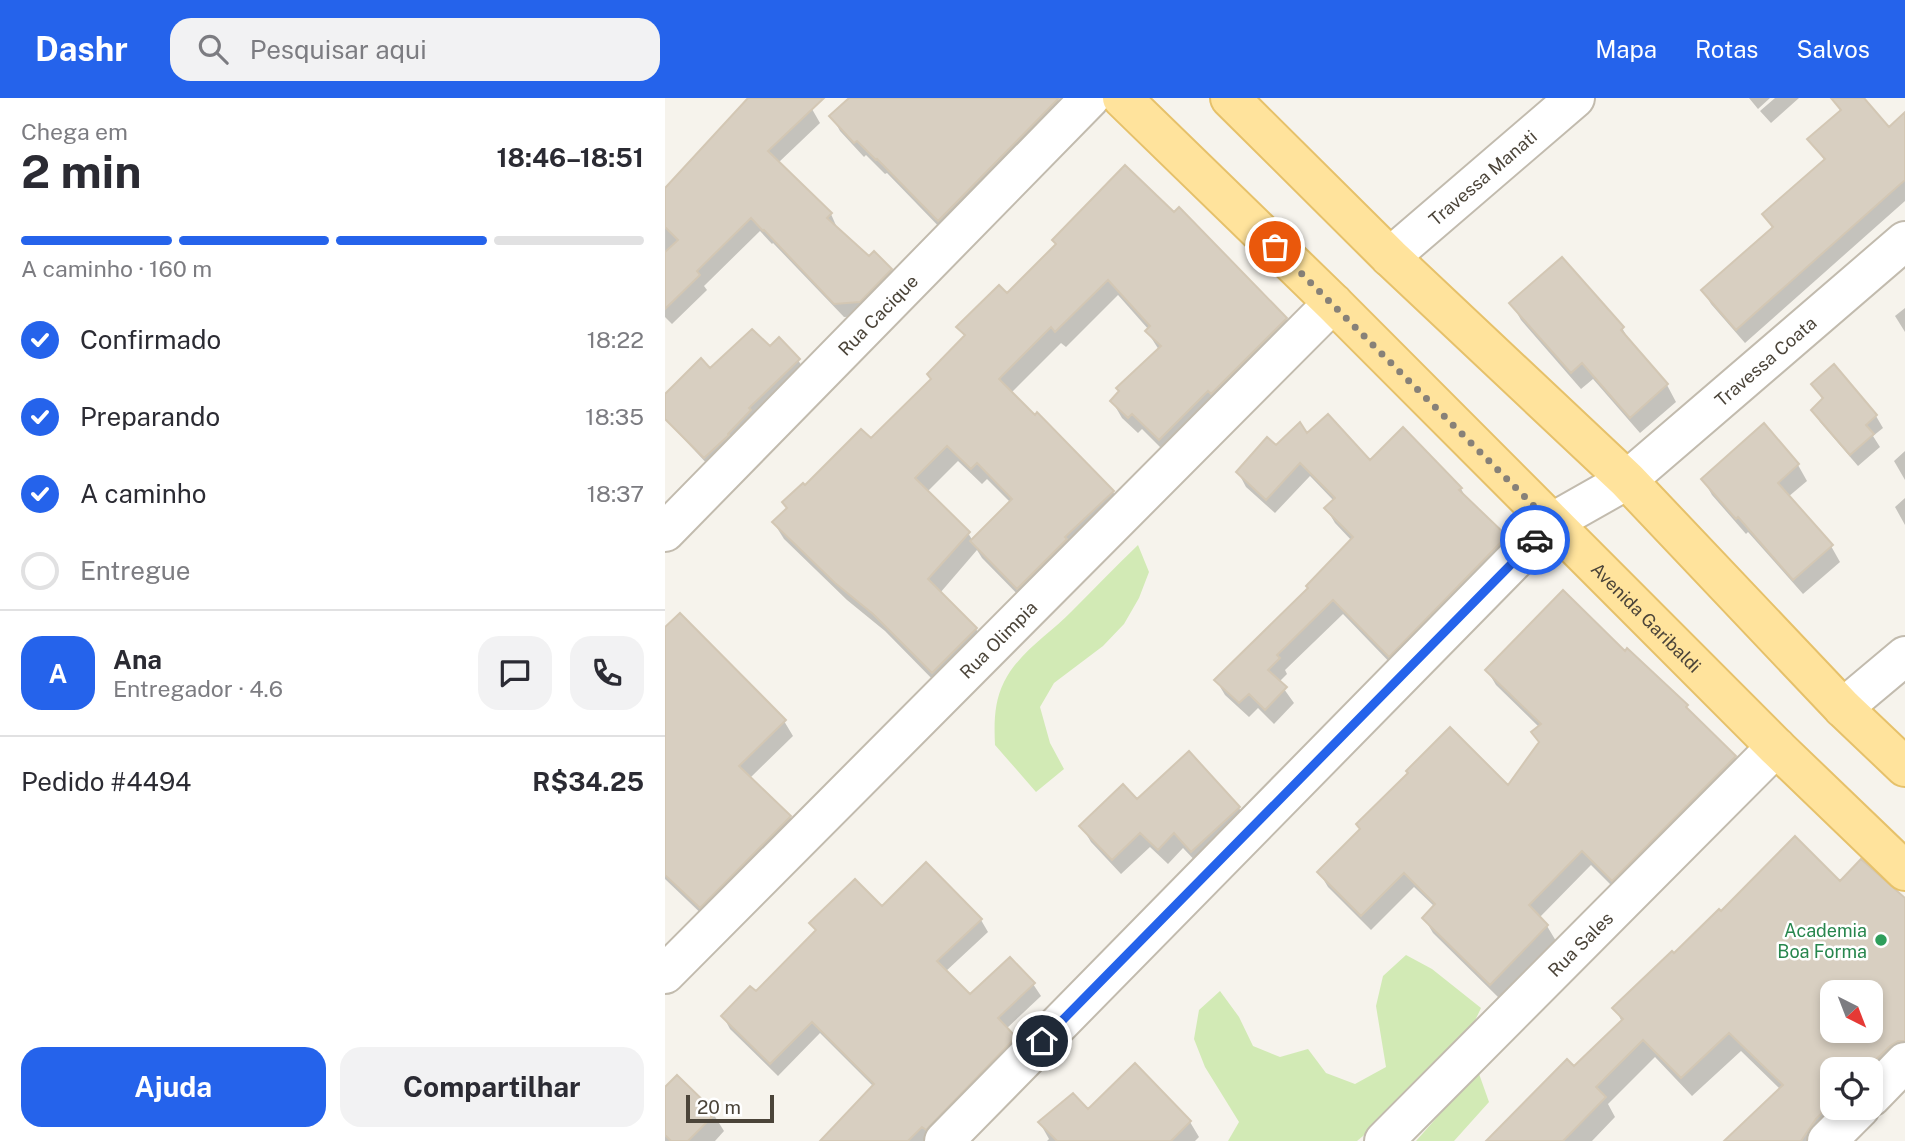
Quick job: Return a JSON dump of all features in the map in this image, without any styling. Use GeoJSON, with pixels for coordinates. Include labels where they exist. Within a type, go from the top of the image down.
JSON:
{"type":"FeatureCollection","features":[{"type":"Feature","properties":{"kind":"main road","name":"Avenida Garibaldi"},"geometry":{"type":"LineString","coordinates":[[1122,98],[1333,303],[1776,747],[1905,872]]}},
{"type":"Feature","properties":{"kind":"main road"},"geometry":{"type":"LineString","coordinates":[[1230,98],[1390,257],[1627,480],[1843,708],[1905,767]]}},
{"type":"Feature","properties":{"kind":"street","name":"Rua Cacique"},"geometry":{"type":"LineString","coordinates":[[665,532],[1090,98]]}},
{"type":"Feature","properties":{"kind":"street","name":"Travessa Manati"},"geometry":{"type":"LineString","coordinates":[[1390,257],[1574,98]]}},
{"type":"Feature","properties":{"kind":"street","name":"Travessa Coata"},"geometry":{"type":"LineString","coordinates":[[944,1141],[1551,523],[1627,480],[1905,241]]}},
{"type":"Feature","properties":{"kind":"street","name":"Rua Olimpia"},"geometry":{"type":"LineString","coordinates":[[665,974],[1333,303]]}},
{"type":"Feature","properties":{"kind":"street"},"geometry":{"type":"LineString","coordinates":[[1843,708],[1905,656]]}},
{"type":"Feature","properties":{"kind":"street","name":"Rua Sales"},"geometry":{"type":"LineString","coordinates":[[1384,1141],[1776,747]]}},
{"type":"Feature","properties":{"kind":"street"},"geometry":{"type":"LineString","coordinates":[[1883,1085],[1905,1062]]}},
{"type":"Feature","properties":{"kind":"street"},"geometry":{"type":"LineString","coordinates":[[1827,1141],[1848,1120]]}},
{"type":"Feature","properties":{"kind":"green space"},"geometry":{"type":"Polygon","coordinates":[[[1138,545],[1149,572],[1139,598],[1124,624],[1103,646],[1054,683],[1040,707],[1050,743],[1064,769],[1036,792],[995,745],[995,713],[1004,682],[1026,652],[1138,545]]]}},
{"type":"Feature","properties":{"kind":"green space"},"geometry":{"type":"Polygon","coordinates":[[[1406,955],[1432,969],[1481,1008],[1463,1046],[1357,1141],[1228,1141],[1239,1122],[1205,1067],[1194,1039],[1199,1010],[1220,991],[1239,1017],[1253,1046],[1280,1057],[1308,1049],[1326,1073],[1355,1084],[1386,1067],[1376,1006],[1383,976],[1406,955]]]}},
{"type":"Feature","properties":{"kind":"green space"},"geometry":{"type":"Polygon","coordinates":[[[1478,1071],[1489,1102],[1454,1141],[1416,1141],[1478,1071]]]}},
{"type":"Feature","properties":{"kind":"building"},"geometry":{"type":"Polygon","coordinates":[[[748,98],[824,98],[768,151],[832,213],[827,218],[869,256],[874,251],[892,269],[860,302],[834,304],[751,218],[697,271],[700,275],[665,309],[665,252],[678,240],[665,227],[665,188],[748,98]]]}},
{"type":"Feature","properties":{"kind":"building"},"geometry":{"type":"Polygon","coordinates":[[[849,98],[1059,98],[938,221],[877,159],[857,141],[854,143],[829,116],[849,98]]]}},
{"type":"Feature","properties":{"kind":"building"},"geometry":{"type":"Polygon","coordinates":[[[1831,98],[1864,98],[1889,127],[1905,112],[1905,180],[1736,330],[1701,290],[1773,227],[1762,214],[1825,159],[1807,139],[1841,110],[1831,98]]]}},
{"type":"Feature","properties":{"kind":"building"},"geometry":{"type":"Polygon","coordinates":[[[1125,165],[1174,212],[1179,207],[1287,318],[1211,394],[1208,391],[1159,440],[1132,414],[1128,418],[1110,401],[1119,391],[1116,388],[1161,346],[1145,331],[1150,326],[1108,280],[1055,332],[1051,327],[999,379],[1035,415],[1037,412],[1114,491],[1065,537],[1067,539],[1017,589],[970,541],[1012,499],[977,463],[971,469],[947,446],[915,478],[970,532],[928,579],[977,628],[932,673],[873,614],[835,583],[772,522],[787,508],[782,502],[803,483],[805,485],[861,429],[871,438],[931,379],[927,374],[965,335],[956,327],[999,285],[1007,293],[1056,244],[1052,240],[1125,165]]]}},
{"type":"Feature","properties":{"kind":"building"},"geometry":{"type":"Polygon","coordinates":[[[1562,257],[1624,327],[1621,330],[1668,384],[1630,418],[1582,363],[1571,373],[1509,303],[1562,257]]]}},
{"type":"Feature","properties":{"kind":"building"},"geometry":{"type":"Polygon","coordinates":[[[752,329],[770,346],[779,337],[800,359],[749,408],[751,410],[729,435],[704,458],[665,419],[665,394],[701,358],[710,368],[752,329]]]}},
{"type":"Feature","properties":{"kind":"building"},"geometry":{"type":"Polygon","coordinates":[[[1834,364],[1877,415],[1866,425],[1874,434],[1850,455],[1811,410],[1823,398],[1811,384],[1834,364]]]}},
{"type":"Feature","properties":{"kind":"building"},"geometry":{"type":"Polygon","coordinates":[[[1328,414],[1370,460],[1403,427],[1462,488],[1459,490],[1507,536],[1389,657],[1333,600],[1277,655],[1280,658],[1268,670],[1287,687],[1265,710],[1249,694],[1239,703],[1214,680],[1308,588],[1306,586],[1353,537],[1324,508],[1335,498],[1300,463],[1266,500],[1236,472],[1267,437],[1276,445],[1300,422],[1307,433],[1328,414]]]}},
{"type":"Feature","properties":{"kind":"building"},"geometry":{"type":"Polygon","coordinates":[[[1764,423],[1799,464],[1778,483],[1833,545],[1793,580],[1701,479],[1764,423]]]}},
{"type":"Feature","properties":{"kind":"building"},"geometry":{"type":"Polygon","coordinates":[[[1563,590],[1625,651],[1627,648],[1688,705],[1686,707],[1736,756],[1612,881],[1582,851],[1529,905],[1548,925],[1490,985],[1422,918],[1435,904],[1404,873],[1361,916],[1317,872],[1360,829],[1356,824],[1450,727],[1508,785],[1539,742],[1531,732],[1541,724],[1485,670],[1563,590]]]}},
{"type":"Feature","properties":{"kind":"building"},"geometry":{"type":"Polygon","coordinates":[[[680,613],[786,720],[739,766],[791,816],[700,908],[665,875],[665,627],[680,613]]]}},
{"type":"Feature","properties":{"kind":"building"},"geometry":{"type":"Polygon","coordinates":[[[1189,751],[1240,807],[1191,852],[1174,833],[1158,850],[1140,833],[1112,860],[1079,826],[1123,784],[1137,799],[1189,751]]]}},
{"type":"Feature","properties":{"kind":"building"},"geometry":{"type":"Polygon","coordinates":[[[1795,836],[1840,881],[1861,859],[1905,898],[1905,1041],[1898,1041],[1879,1057],[1820,1057],[1820,1115],[1801,1141],[1724,1141],[1783,1085],[1729,1033],[1681,1078],[1643,1040],[1596,1087],[1606,1097],[1563,1141],[1486,1141],[1567,1059],[1574,1066],[1623,1019],[1612,1008],[1719,909],[1721,911],[1795,836]]]}},
{"type":"Feature","properties":{"kind":"building"},"geometry":{"type":"Polygon","coordinates":[[[926,862],[982,919],[937,961],[970,994],[1010,957],[1035,983],[998,1018],[1016,1037],[926,1130],[922,1127],[908,1141],[820,1141],[874,1084],[812,1022],[770,1064],[721,1016],[750,986],[756,991],[816,930],[809,923],[855,879],[882,906],[926,862]]]}},
{"type":"Feature","properties":{"kind":"building"},"geometry":{"type":"Polygon","coordinates":[[[1135,1063],[1191,1121],[1171,1141],[1057,1141],[1038,1122],[1073,1093],[1088,1109],[1135,1063]]]}},
{"type":"Feature","properties":{"kind":"building"},"geometry":{"type":"Polygon","coordinates":[[[677,1075],[716,1113],[688,1141],[671,1141],[665,1135],[665,1087],[677,1075]]]}},
{"type":"Feature","properties":{"kind":"way so far"},"geometry":{"type":"LineString","coordinates":[[1275,247],[1551,523],[1535,540]]}},
{"type":"Feature","properties":{"kind":"place","name":"Academia Boa Forma"},"geometry":{"type":"Point","coordinates":[1881,940]}},
{"type":"Feature","properties":{"kind":"route"},"geometry":{"type":"LineString","coordinates":[[1042,1041],[1535,540]]}}]}
